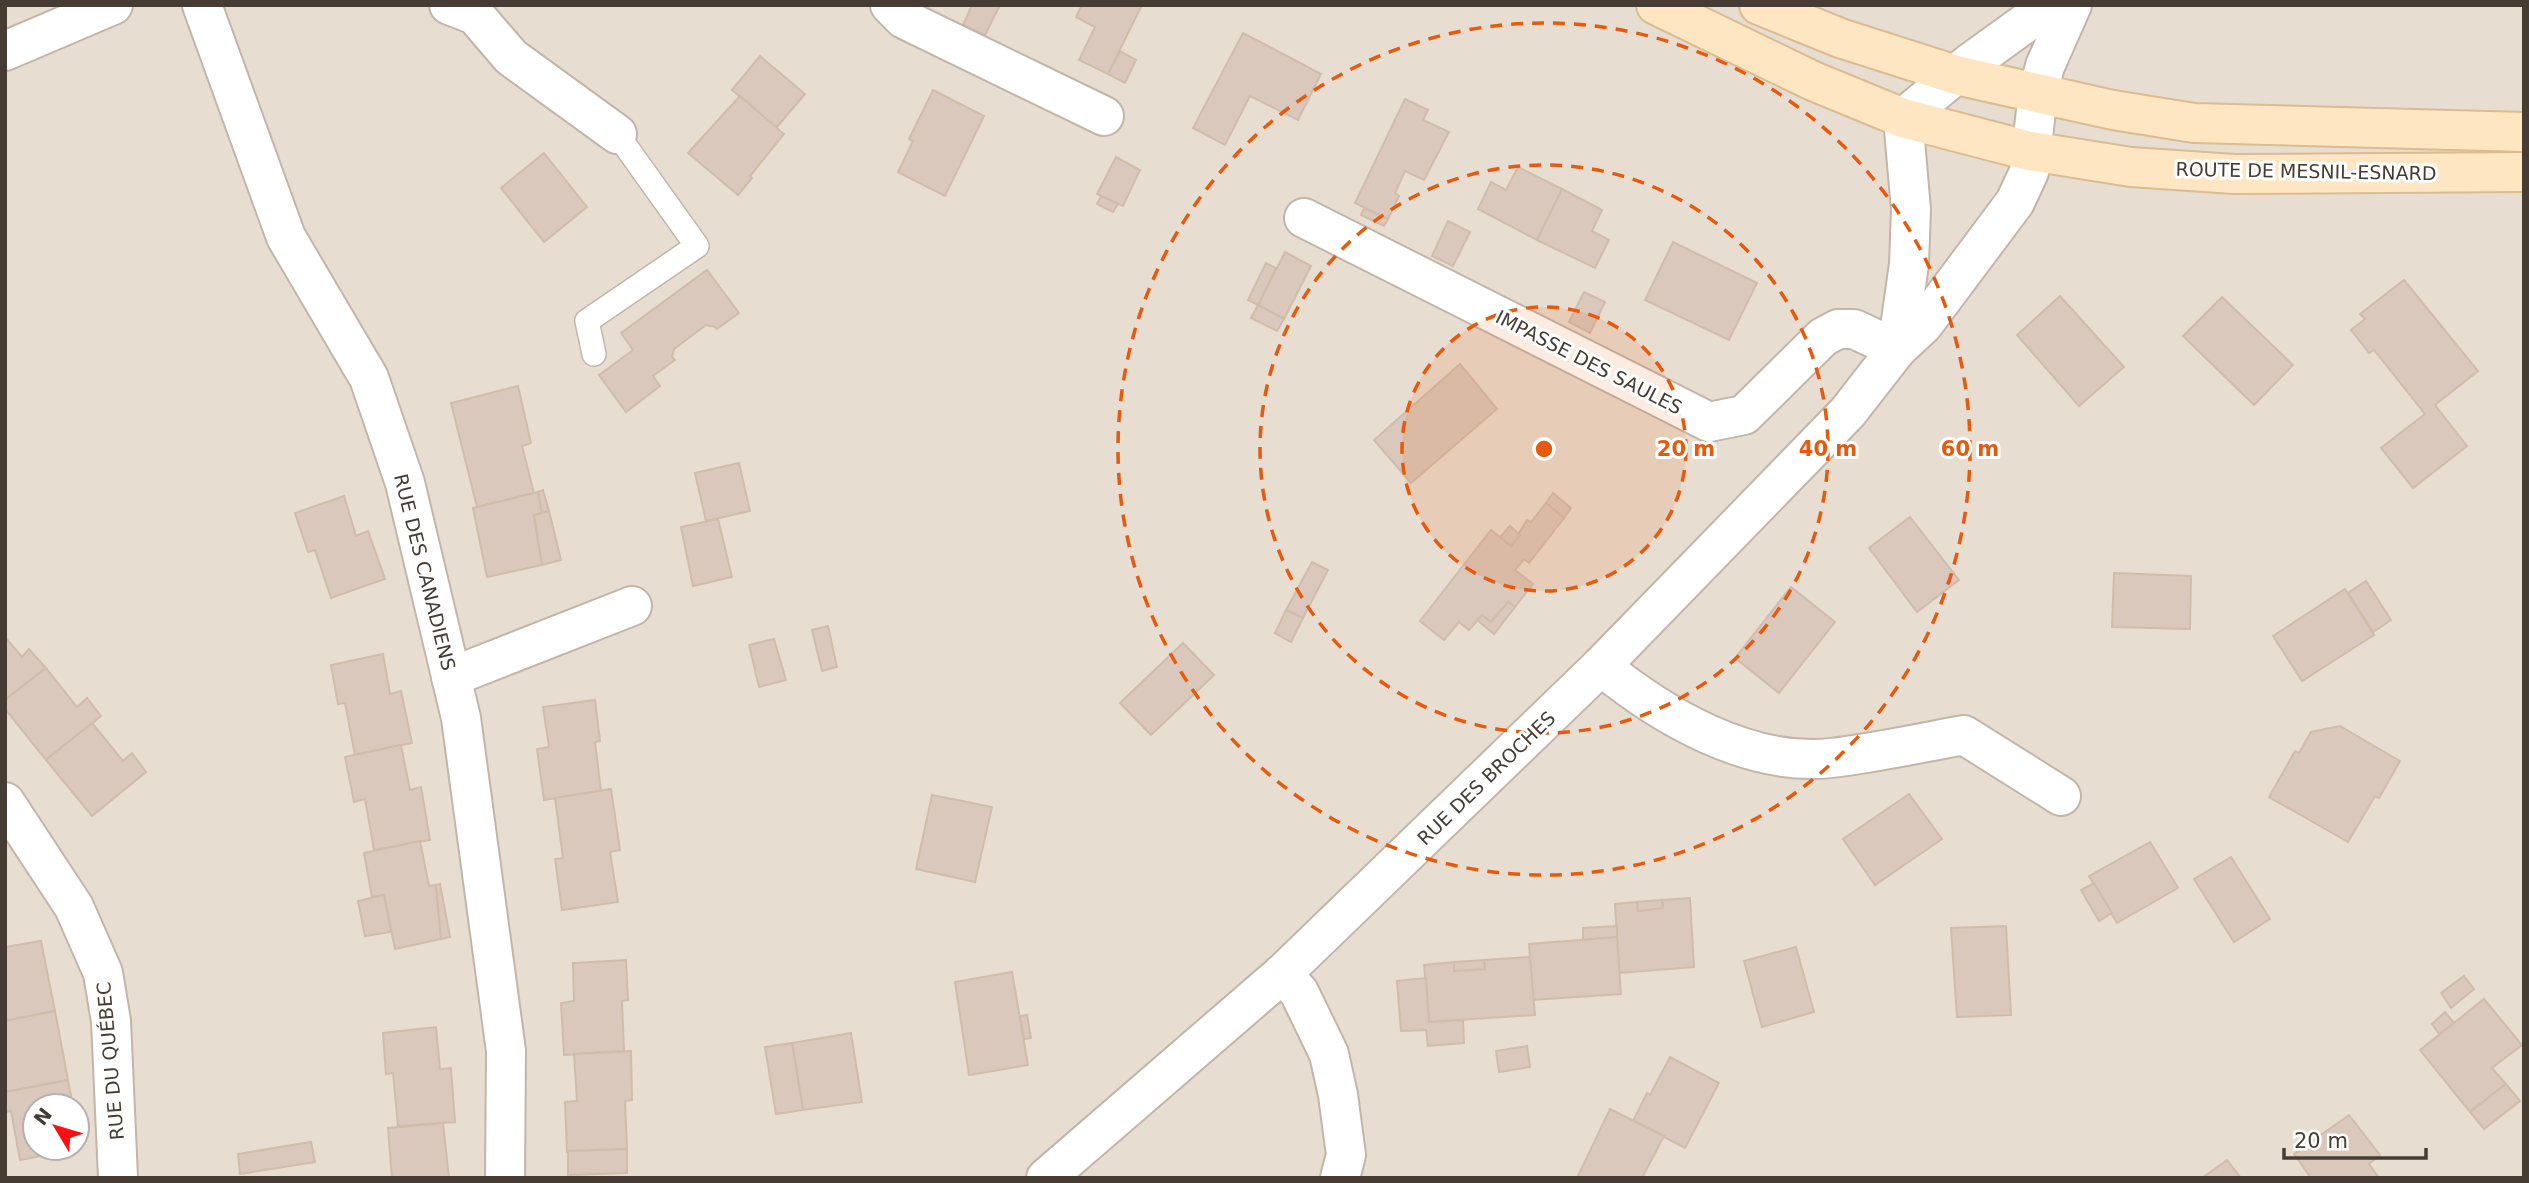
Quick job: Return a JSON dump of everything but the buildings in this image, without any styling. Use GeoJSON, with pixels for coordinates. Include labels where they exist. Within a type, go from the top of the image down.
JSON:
{"type":"FeatureCollection","features":[{"type":"Feature","properties":{"kind":"main road","name":"ROUTE DE MESNIL-ESNARD"},"geometry":{"type":"LineString","coordinates":[[1656,5],[1813,81],[1903,118],[2030,151],[2131,167],[2234,174],[2524,172]]}},
{"type":"Feature","properties":{"kind":"main road"},"geometry":{"type":"LineString","coordinates":[[1759,5],[1840,38],[1956,75],[2113,110],[2194,123],[2524,132]]}},
{"type":"Feature","properties":{"kind":"street"},"geometry":{"type":"LineString","coordinates":[[5,51],[113,5]]}},
{"type":"Feature","properties":{"kind":"street","name":"RUE DES CANADIENS"},"geometry":{"type":"LineString","coordinates":[[202,5],[286,237],[369,377],[405,483],[461,718],[506,1051],[505,1178]]}},
{"type":"Feature","properties":{"kind":"street"},"geometry":{"type":"LineString","coordinates":[[449,5],[475,15],[512,57],[617,134]]}},
{"type":"Feature","properties":{"kind":"street"},"geometry":{"type":"LineString","coordinates":[[890,5],[905,19],[1104,116]]}},
{"type":"Feature","properties":{"kind":"street"},"geometry":{"type":"LineString","coordinates":[[1897,349],[1909,264],[1911,210],[1903,118],[2042,11],[2062,5]]}},
{"type":"Feature","properties":{"kind":"street","name":"RUE DES BROCHES"},"geometry":{"type":"LineString","coordinates":[[1046,1178],[1282,974],[1601,666],[1848,412],[1897,349],[1923,325],[2015,202],[2029,172],[2038,93],[2045,66],[2072,5]]}},
{"type":"Feature","properties":{"kind":"street","name":"IMPASSE DES SAULES"},"geometry":{"type":"LineString","coordinates":[[1304,218],[1709,422],[1744,415],[1823,337],[1838,329],[1854,329],[1897,349]]}},
{"type":"Feature","properties":{"kind":"street"},"geometry":{"type":"LineString","coordinates":[[451,677],[632,606]]}},
{"type":"Feature","properties":{"kind":"street"},"geometry":{"type":"LineString","coordinates":[[1601,666],[1658,709],[1683,723],[1750,748],[1782,756],[1830,758],[1964,736],[2061,796]]}},
{"type":"Feature","properties":{"kind":"street","name":"RUE DU QUÉBEC"},"geometry":{"type":"LineString","coordinates":[[5,802],[74,906],[103,973],[111,1020],[118,1178]]}},
{"type":"Feature","properties":{"kind":"street"},"geometry":{"type":"LineString","coordinates":[[1282,974],[1299,992],[1329,1054],[1346,1155],[1340,1178]]}},
{"type":"Feature","properties":{"kind":"lane"},"geometry":{"type":"LineString","coordinates":[[594,354],[587,321],[697,246],[617,134]]}},
{"type":"Feature","properties":{"kind":"shaded area"},"geometry":{"type":"Polygon","coordinates":[[[5,5],[2524,5],[2524,1178],[5,1178],[5,5]]]}}]}
